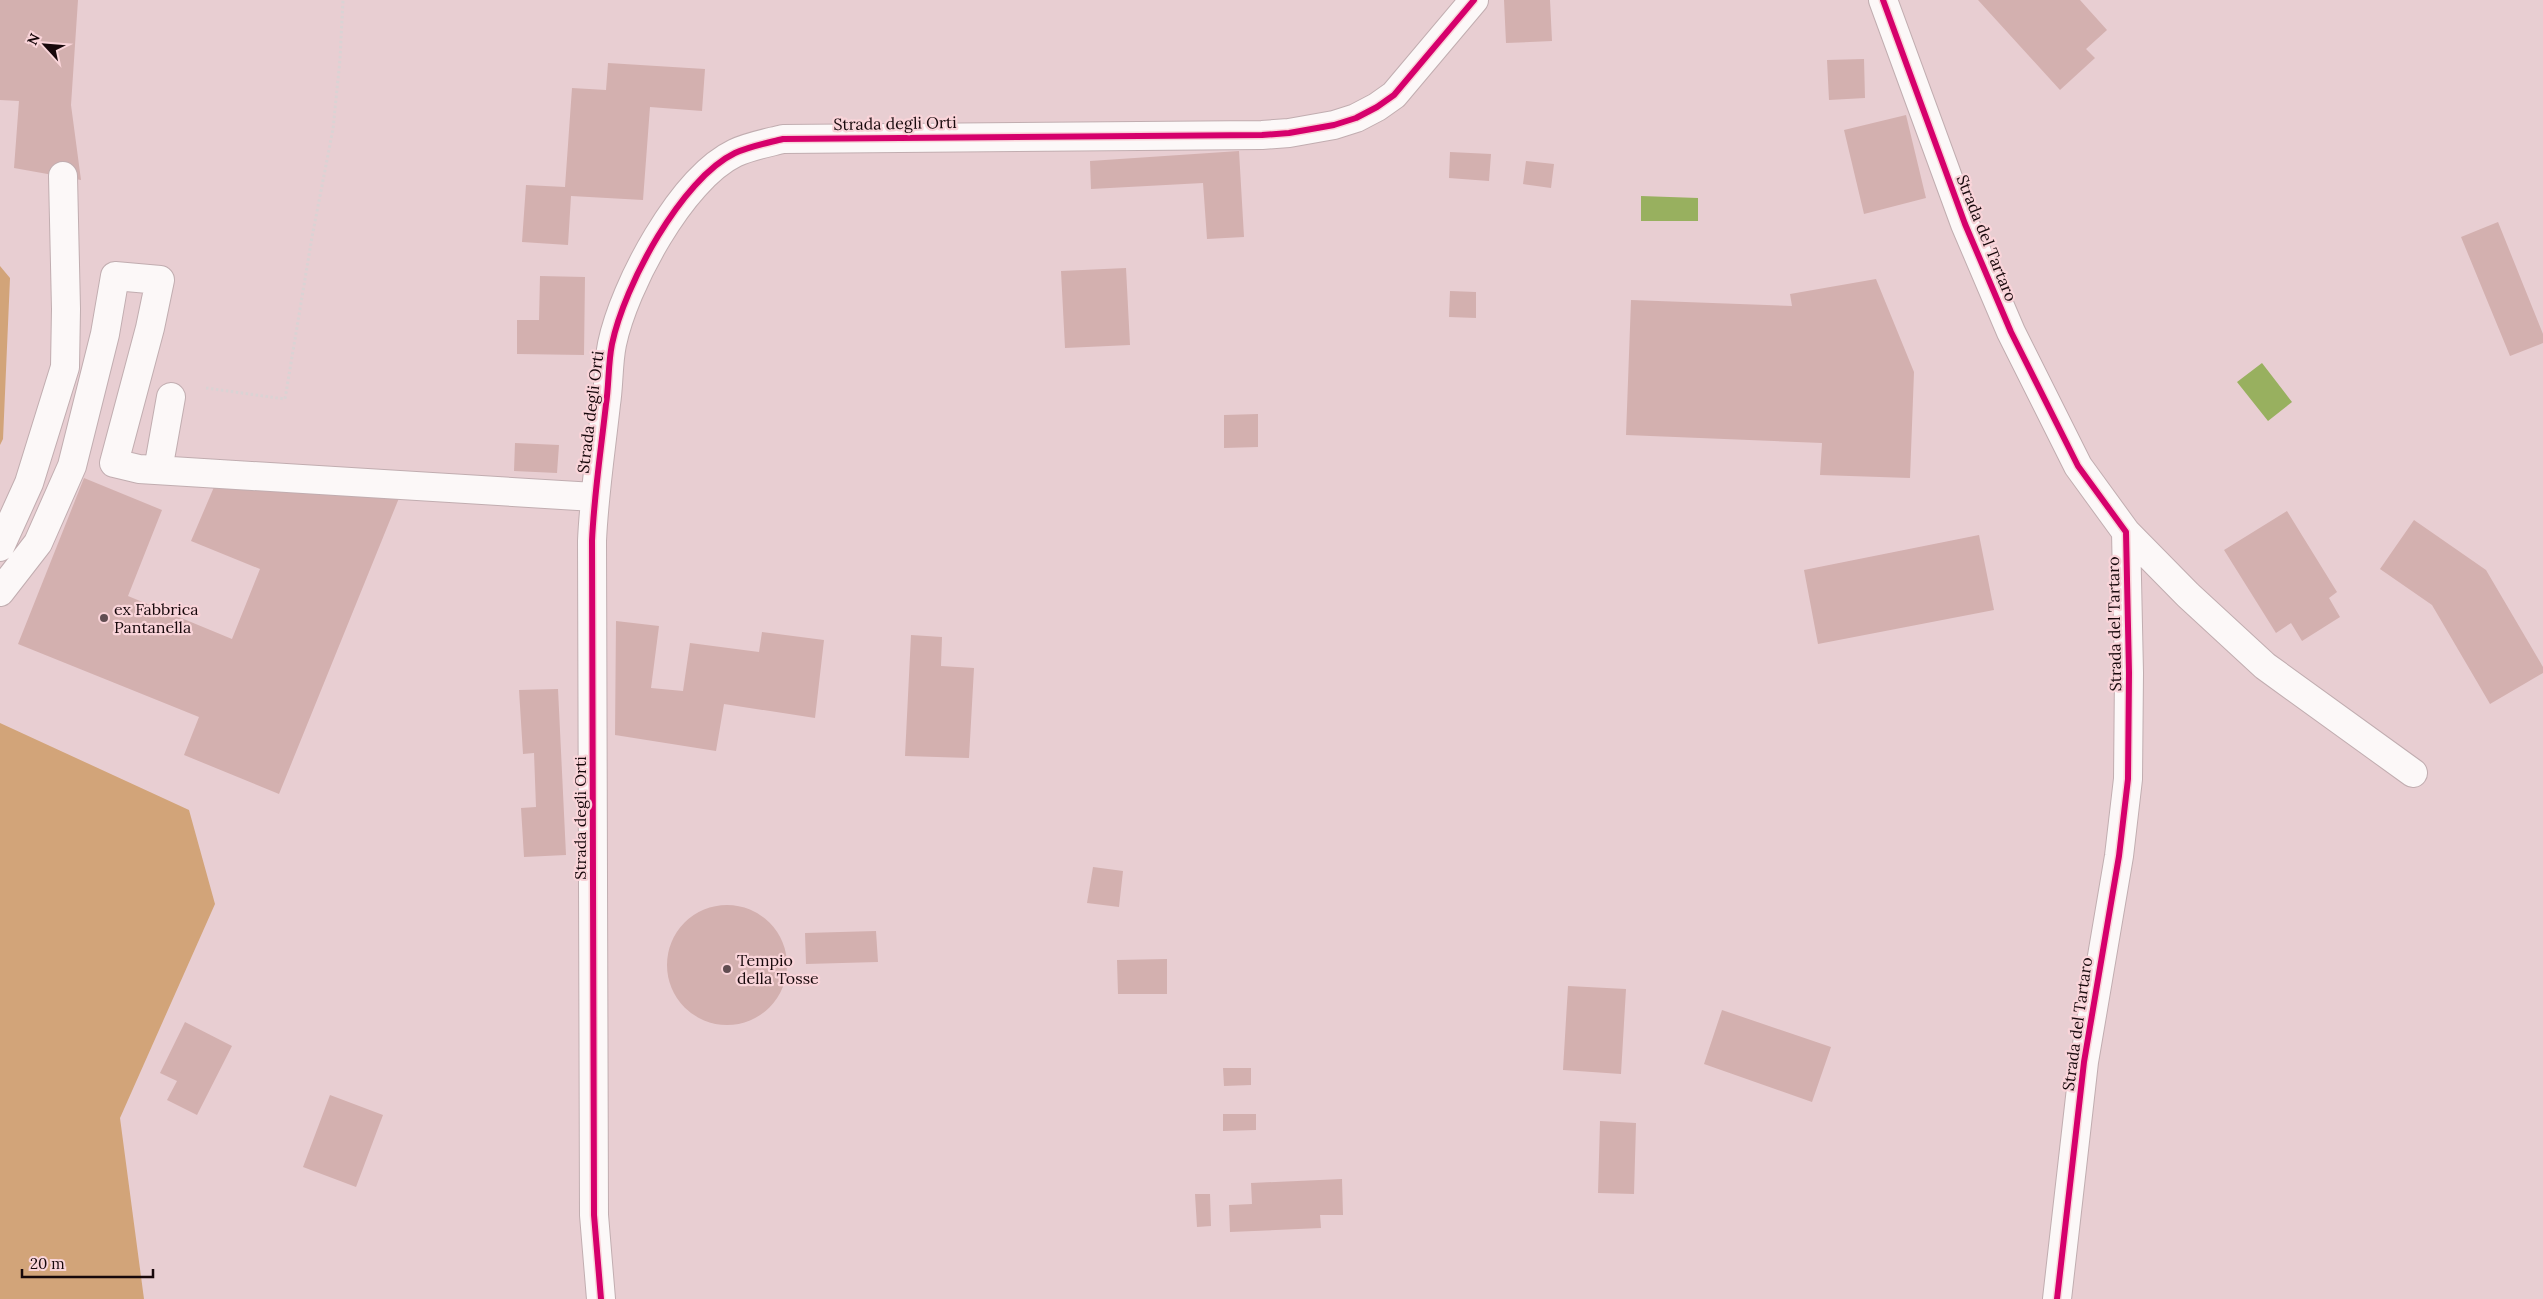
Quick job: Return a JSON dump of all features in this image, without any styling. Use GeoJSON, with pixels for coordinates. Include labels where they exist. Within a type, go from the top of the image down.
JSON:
{"type":"FeatureCollection","features":[{"type":"Feature","properties":{"kind":"street","name":"Strada degli Orti"},"geometry":{"type":"LineString","coordinates":[[601,1299],[595,1252],[593,1200],[592,541],[594,497],[612,344],[633,287],[676,209],[693,187],[714,167],[735,153],[783,139],[1262,135],[1289,133],[1334,125],[1356,118],[1394,95],[1474,0]]}},
{"type":"Feature","properties":{"kind":"street","name":"Strada del Tartaro"},"geometry":{"type":"LineString","coordinates":[[1883,0],[1965,224],[2011,332],[2078,466],[2126,532],[2129,673],[2128,779],[2119,856],[2084,1062],[2057,1299]]}},
{"type":"Feature","properties":{"kind":"street"},"geometry":{"type":"LineString","coordinates":[[0,547],[28,483],[65,368],[66,309],[63,176]]}},
{"type":"Feature","properties":{"kind":"street"},"geometry":{"type":"LineString","coordinates":[[0,592],[38,543],[72,466],[105,334],[115,276],[160,280],[150,328],[114,463],[139,469],[594,497]]}},
{"type":"Feature","properties":{"kind":"street"},"geometry":{"type":"LineString","coordinates":[[158,470],[172,396]]}},
{"type":"Feature","properties":{"kind":"street"},"geometry":{"type":"LineString","coordinates":[[2126,532],[2188,595],[2265,666],[2413,773]]}},
{"type":"Feature","properties":{"kind":"path"},"geometry":{"type":"LineString","coordinates":[[172,396],[201,388],[285,399],[312,237],[333,129],[340,59],[343,0]]}},
{"type":"Feature","properties":{"kind":"shaded area"},"geometry":{"type":"Polygon","coordinates":[[[1641,196],[1698,198],[1698,221],[1641,221],[1641,196]]]}},
{"type":"Feature","properties":{"kind":"shaded area"},"geometry":{"type":"Polygon","coordinates":[[[0,266],[10,278],[3,439],[0,445],[0,266]]]}},
{"type":"Feature","properties":{"kind":"shaded area"},"geometry":{"type":"Polygon","coordinates":[[[2262,363],[2292,402],[2268,421],[2237,382],[2262,363]]]}},
{"type":"Feature","properties":{"kind":"shaded area"},"geometry":{"type":"Polygon","coordinates":[[[0,723],[189,810],[215,904],[120,1118],[144,1299],[0,1299],[0,723]]]}},
{"type":"Feature","properties":{"kind":"building"},"geometry":{"type":"Polygon","coordinates":[[[0,0],[78,0],[71,105],[81,180],[14,168],[19,101],[0,100],[0,0]]]}},
{"type":"Feature","properties":{"kind":"building"},"geometry":{"type":"Polygon","coordinates":[[[1504,0],[1550,0],[1552,41],[1506,43],[1504,0]]]}},
{"type":"Feature","properties":{"kind":"building"},"geometry":{"type":"Polygon","coordinates":[[[1978,0],[2080,0],[2107,30],[2086,49],[2095,58],[2060,90],[1978,0]]]}},
{"type":"Feature","properties":{"kind":"building"},"geometry":{"type":"Polygon","coordinates":[[[1864,59],[1865,98],[1829,100],[1827,60],[1864,59]]]}},
{"type":"Feature","properties":{"kind":"building"},"geometry":{"type":"Polygon","coordinates":[[[608,63],[705,69],[702,111],[650,107],[643,200],[571,196],[568,245],[522,242],[526,185],[565,187],[572,88],[606,90],[608,63]]]}},
{"type":"Feature","properties":{"kind":"building"},"geometry":{"type":"Polygon","coordinates":[[[1906,115],[1926,198],[1864,214],[1844,130],[1906,115]]]}},
{"type":"Feature","properties":{"kind":"building"},"geometry":{"type":"Polygon","coordinates":[[[1239,151],[1244,237],[1207,239],[1203,183],[1091,189],[1090,161],[1239,151]]]}},
{"type":"Feature","properties":{"kind":"building"},"geometry":{"type":"Polygon","coordinates":[[[1450,152],[1491,154],[1489,181],[1449,178],[1450,152]]]}},
{"type":"Feature","properties":{"kind":"building"},"geometry":{"type":"Polygon","coordinates":[[[1526,161],[1554,164],[1551,188],[1523,184],[1526,161]]]}},
{"type":"Feature","properties":{"kind":"building"},"geometry":{"type":"Polygon","coordinates":[[[2498,222],[2543,334],[2543,343],[2510,356],[2461,237],[2498,222]]]}},
{"type":"Feature","properties":{"kind":"building"},"geometry":{"type":"Polygon","coordinates":[[[1126,268],[1130,345],[1065,348],[1061,271],[1126,268]]]}},
{"type":"Feature","properties":{"kind":"building"},"geometry":{"type":"Polygon","coordinates":[[[540,276],[585,277],[584,355],[517,354],[517,320],[539,320],[540,276]]]}},
{"type":"Feature","properties":{"kind":"building"},"geometry":{"type":"Polygon","coordinates":[[[1876,279],[1914,372],[1910,478],[1820,475],[1822,443],[1626,435],[1631,300],[1792,306],[1790,294],[1876,279]]]}},
{"type":"Feature","properties":{"kind":"building"},"geometry":{"type":"Polygon","coordinates":[[[1450,291],[1476,292],[1476,318],[1449,317],[1450,291]]]}},
{"type":"Feature","properties":{"kind":"building"},"geometry":{"type":"Polygon","coordinates":[[[1258,414],[1258,447],[1224,448],[1224,415],[1258,414]]]}},
{"type":"Feature","properties":{"kind":"building"},"geometry":{"type":"Polygon","coordinates":[[[515,443],[559,445],[557,473],[514,471],[515,443]]]}},
{"type":"Feature","properties":{"kind":"building","name":"ex Fabbrica Pantanella"},"geometry":{"type":"Polygon","coordinates":[[[84,478],[162,510],[128,596],[232,639],[260,569],[191,541],[214,487],[399,498],[279,794],[184,755],[199,717],[18,644],[84,478]]]}},
{"type":"Feature","properties":{"kind":"building"},"geometry":{"type":"Polygon","coordinates":[[[2287,511],[2337,592],[2329,598],[2340,617],[2302,641],[2291,623],[2276,633],[2224,550],[2287,511]]]}},
{"type":"Feature","properties":{"kind":"building"},"geometry":{"type":"Polygon","coordinates":[[[2414,520],[2486,570],[2543,667],[2543,673],[2490,704],[2432,605],[2380,569],[2414,520]]]}},
{"type":"Feature","properties":{"kind":"building"},"geometry":{"type":"Polygon","coordinates":[[[1979,535],[1994,610],[1818,644],[1804,570],[1979,535]]]}},
{"type":"Feature","properties":{"kind":"building"},"geometry":{"type":"Polygon","coordinates":[[[616,621],[659,626],[651,688],[683,691],[690,643],[759,652],[762,632],[824,640],[815,718],[724,704],[716,751],[615,735],[616,621]]]}},
{"type":"Feature","properties":{"kind":"building"},"geometry":{"type":"Polygon","coordinates":[[[911,635],[942,637],[941,666],[974,668],[969,758],[905,756],[911,635]]]}},
{"type":"Feature","properties":{"kind":"building"},"geometry":{"type":"Polygon","coordinates":[[[558,689],[566,855],[524,857],[521,808],[536,807],[534,753],[523,754],[519,690],[558,689]]]}},
{"type":"Feature","properties":{"kind":"building"},"geometry":{"type":"Polygon","coordinates":[[[1093,867],[1123,871],[1119,907],[1087,903],[1093,867]]]}},
{"type":"Feature","properties":{"kind":"building","name":"Tempio della Tosse"},"geometry":{"type":"Polygon","coordinates":[[[727,905],[739,906],[750,910],[760,915],[769,923],[777,932],[782,942],[786,953],[786,977],[782,988],[777,998],[769,1007],[760,1015],[750,1020],[739,1024],[727,1025],[715,1024],[704,1020],[694,1015],[685,1007],[677,998],[672,988],[668,977],[667,965],[668,953],[672,942],[677,932],[685,923],[694,915],[704,910],[715,906],[727,905]]]}},
{"type":"Feature","properties":{"kind":"building"},"geometry":{"type":"Polygon","coordinates":[[[876,931],[878,962],[806,964],[805,933],[876,931]]]}},
{"type":"Feature","properties":{"kind":"building"},"geometry":{"type":"Polygon","coordinates":[[[1167,959],[1167,994],[1118,994],[1117,960],[1167,959]]]}},
{"type":"Feature","properties":{"kind":"building"},"geometry":{"type":"Polygon","coordinates":[[[1568,986],[1626,989],[1621,1074],[1563,1070],[1568,986]]]}},
{"type":"Feature","properties":{"kind":"building"},"geometry":{"type":"Polygon","coordinates":[[[1722,1010],[1831,1047],[1812,1102],[1704,1064],[1722,1010]]]}},
{"type":"Feature","properties":{"kind":"building"},"geometry":{"type":"Polygon","coordinates":[[[185,1022],[232,1046],[197,1115],[167,1100],[177,1081],[160,1073],[185,1022]]]}},
{"type":"Feature","properties":{"kind":"building"},"geometry":{"type":"Polygon","coordinates":[[[1223,1068],[1251,1068],[1251,1085],[1224,1086],[1223,1068]]]}},
{"type":"Feature","properties":{"kind":"building"},"geometry":{"type":"Polygon","coordinates":[[[330,1095],[383,1115],[356,1187],[303,1167],[330,1095]]]}},
{"type":"Feature","properties":{"kind":"building"},"geometry":{"type":"Polygon","coordinates":[[[1223,1114],[1256,1114],[1256,1130],[1223,1131],[1223,1114]]]}},
{"type":"Feature","properties":{"kind":"building"},"geometry":{"type":"Polygon","coordinates":[[[1600,1121],[1636,1123],[1634,1194],[1598,1193],[1600,1121]]]}},
{"type":"Feature","properties":{"kind":"building"},"geometry":{"type":"Polygon","coordinates":[[[1342,1179],[1343,1215],[1320,1215],[1321,1228],[1230,1232],[1229,1205],[1252,1204],[1251,1183],[1342,1179]]]}},
{"type":"Feature","properties":{"kind":"building"},"geometry":{"type":"Polygon","coordinates":[[[1195,1194],[1210,1194],[1211,1226],[1197,1227],[1195,1194]]]}},
{"type":"Feature","properties":{"kind":"cycle path"},"geometry":{"type":"LineString","coordinates":[[601,1299],[594,1215],[593,524],[612,344],[629,293],[642,265],[676,210],[695,186],[715,166],[735,153],[783,139],[1262,135],[1289,133],[1334,125],[1356,118],[1394,95],[1474,0]]}},
{"type":"Feature","properties":{"kind":"cycle path"},"geometry":{"type":"LineString","coordinates":[[1883,0],[1965,224],[2011,332],[2078,466],[2126,532],[2129,673],[2128,779],[2119,856],[2084,1062],[2057,1299]]}},
{"type":"Feature","properties":{"kind":"place","name":"ex Fabbrica Pantanella"},"geometry":{"type":"Point","coordinates":[104,618]}},
{"type":"Feature","properties":{"kind":"place","name":"Tempio della Tosse"},"geometry":{"type":"Point","coordinates":[727,969]}}]}
